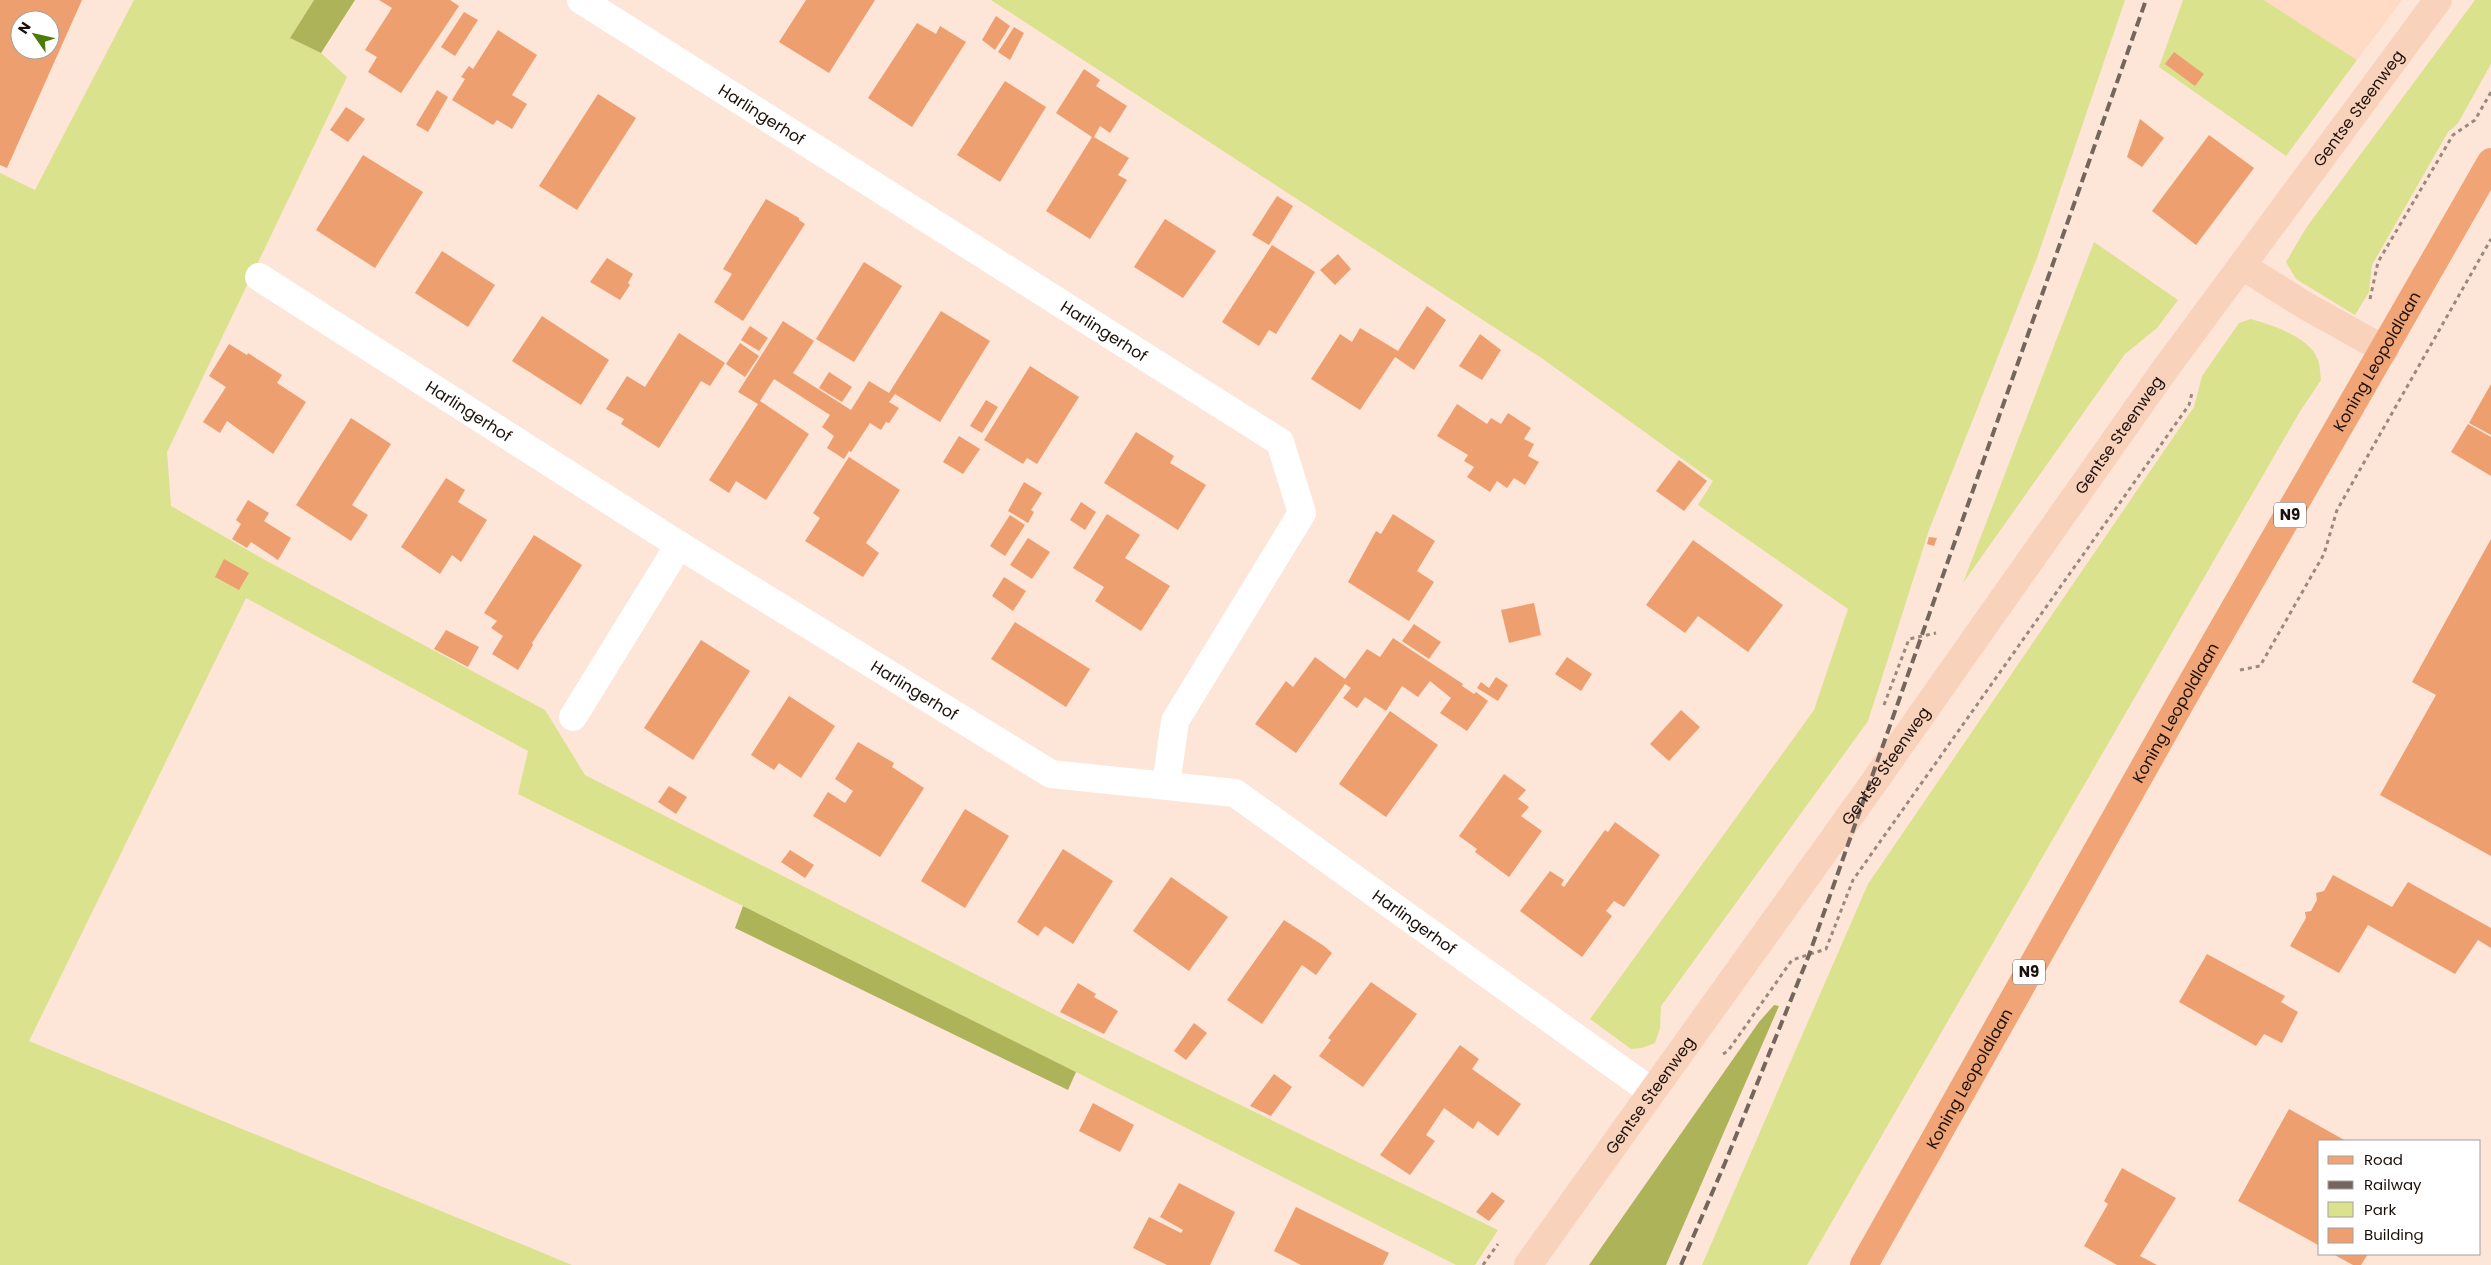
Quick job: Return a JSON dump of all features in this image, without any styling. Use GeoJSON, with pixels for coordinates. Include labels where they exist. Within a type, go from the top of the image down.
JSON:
{"type":"FeatureCollection","features":[{"type":"Feature","properties":{"kind":"main road","name":"Koning Leopoldlaan"},"geometry":{"type":"LineString","coordinates":[[1864,1265],[2194,679],[2385,350],[2491,162]]}},
{"type":"Feature","properties":{"kind":"street","name":"Harlingerhof"},"geometry":{"type":"LineString","coordinates":[[581,0],[609,7],[1280,442],[1302,513],[1175,721],[1166,785]]}},
{"type":"Feature","properties":{"kind":"street","name":"Gentse Steenweg"},"geometry":{"type":"LineString","coordinates":[[1528,1265],[2163,372],[2438,0]]}},
{"type":"Feature","properties":{"kind":"street"},"geometry":{"type":"LineString","coordinates":[[2242,266],[2306,306],[2385,350]]}},
{"type":"Feature","properties":{"kind":"street","name":"Harlingerhof"},"geometry":{"type":"LineString","coordinates":[[259,277],[679,545],[1051,774],[1235,793],[1652,1092]]}},
{"type":"Feature","properties":{"kind":"street"},"geometry":{"type":"LineString","coordinates":[[573,717],[679,545]]}},
{"type":"Feature","properties":{"kind":"path"},"geometry":{"type":"LineString","coordinates":[[2194,679],[2260,666],[2324,554],[2337,510],[2491,239]]}},
{"type":"Feature","properties":{"kind":"shaded area"},"geometry":{"type":"Polygon","coordinates":[[[2264,0],[2402,0],[2357,60],[2264,0]]]}},
{"type":"Feature","properties":{"kind":"green space"},"geometry":{"type":"Polygon","coordinates":[[[134,0],[314,0],[290,38],[321,53],[347,77],[167,452],[171,506],[265,560],[545,710],[585,775],[1059,1017],[1498,1230],[1475,1265],[1456,1265],[1076,1072],[518,794],[528,751],[246,598],[29,1041],[572,1265],[0,1265],[0,173],[35,190],[134,0]]]}},
{"type":"Feature","properties":{"kind":"green space"},"geometry":{"type":"Polygon","coordinates":[[[314,0],[355,0],[321,53],[290,38],[314,0]]]}},
{"type":"Feature","properties":{"kind":"green space"},"geometry":{"type":"Polygon","coordinates":[[[991,0],[2125,0],[2037,258],[1929,530],[1868,721],[1661,1006],[1660,1028],[1655,1043],[1642,1048],[1631,1049],[1590,1019],[1814,710],[1848,609],[1698,505],[1713,481],[1543,359],[991,0]]]}},
{"type":"Feature","properties":{"kind":"green space"},"geometry":{"type":"Polygon","coordinates":[[[2183,0],[2264,0],[2357,60],[2286,156],[2159,67],[2183,0]]]}},
{"type":"Feature","properties":{"kind":"green space"},"geometry":{"type":"Polygon","coordinates":[[[2475,0],[2491,0],[2491,64],[2458,123],[2448,132],[2372,265],[2369,292],[2355,315],[2296,279],[2286,262],[2306,228],[2475,0]]]}},
{"type":"Feature","properties":{"kind":"green space"},"geometry":{"type":"Polygon","coordinates":[[[2094,242],[2178,300],[2157,328],[2125,354],[1963,583],[2094,242]]]}},
{"type":"Feature","properties":{"kind":"green space"},"geometry":{"type":"Polygon","coordinates":[[[2251,319],[2289,333],[2307,345],[2314,352],[2318,360],[2321,380],[2299,413],[1807,1265],[1702,1265],[1868,884],[2194,407],[2202,376],[2239,323],[2251,319]]]}},
{"type":"Feature","properties":{"kind":"green space"},"geometry":{"type":"Polygon","coordinates":[[[743,906],[1076,1072],[1068,1090],[735,928],[743,906]]]}},
{"type":"Feature","properties":{"kind":"green space"},"geometry":{"type":"Polygon","coordinates":[[[1774,1005],[1779,1006],[1666,1265],[1589,1265],[1759,1022],[1774,1005]]]}},
{"type":"Feature","properties":{"kind":"building"},"geometry":{"type":"Polygon","coordinates":[[[0,0],[82,0],[60,49],[60,10],[10,10],[10,60],[55,60],[7,168],[0,165],[0,0]]]}},
{"type":"Feature","properties":{"kind":"building"},"geometry":{"type":"Polygon","coordinates":[[[379,0],[450,0],[459,6],[401,93],[368,72],[377,57],[365,50],[392,8],[379,0]]]}},
{"type":"Feature","properties":{"kind":"building"},"geometry":{"type":"Polygon","coordinates":[[[806,0],[875,0],[829,73],[779,42],[806,0]]]}},
{"type":"Feature","properties":{"kind":"building"},"geometry":{"type":"Polygon","coordinates":[[[464,12],[478,20],[455,56],[441,47],[464,12]]]}},
{"type":"Feature","properties":{"kind":"building"},"geometry":{"type":"Polygon","coordinates":[[[996,16],[1010,26],[995,50],[982,40],[996,16]]]}},
{"type":"Feature","properties":{"kind":"building"},"geometry":{"type":"Polygon","coordinates":[[[917,23],[936,34],[940,26],[966,42],[912,127],[868,98],[917,23]]]}},
{"type":"Feature","properties":{"kind":"building"},"geometry":{"type":"Polygon","coordinates":[[[1014,27],[1024,33],[1010,60],[998,52],[1014,27]]]}},
{"type":"Feature","properties":{"kind":"building"},"geometry":{"type":"Polygon","coordinates":[[[498,30],[537,55],[512,95],[527,104],[512,129],[497,120],[493,125],[452,100],[465,79],[461,77],[469,66],[473,69],[498,30]]]}},
{"type":"Feature","properties":{"kind":"building"},"geometry":{"type":"Polygon","coordinates":[[[2174,52],[2204,74],[2195,86],[2165,64],[2174,52]]]}},
{"type":"Feature","properties":{"kind":"building"},"geometry":{"type":"Polygon","coordinates":[[[1084,69],[1100,80],[1096,86],[1127,106],[1110,133],[1100,126],[1094,137],[1129,158],[1118,175],[1127,180],[1090,239],[1046,211],[1092,137],[1056,113],[1084,69]]]}},
{"type":"Feature","properties":{"kind":"building"},"geometry":{"type":"Polygon","coordinates":[[[1005,81],[1046,107],[1000,182],[957,155],[1005,81]]]}},
{"type":"Feature","properties":{"kind":"building"},"geometry":{"type":"Polygon","coordinates":[[[437,90],[448,97],[428,132],[416,125],[437,90]]]}},
{"type":"Feature","properties":{"kind":"building"},"geometry":{"type":"Polygon","coordinates":[[[598,94],[636,118],[577,210],[539,186],[598,94]]]}},
{"type":"Feature","properties":{"kind":"building"},"geometry":{"type":"Polygon","coordinates":[[[346,107],[365,119],[348,142],[330,130],[346,107]]]}},
{"type":"Feature","properties":{"kind":"building"},"geometry":{"type":"Polygon","coordinates":[[[2140,119],[2164,138],[2142,167],[2127,157],[2140,119]]]}},
{"type":"Feature","properties":{"kind":"building"},"geometry":{"type":"Polygon","coordinates":[[[2209,135],[2254,168],[2196,245],[2152,211],[2209,135]]]}},
{"type":"Feature","properties":{"kind":"building"},"geometry":{"type":"Polygon","coordinates":[[[363,155],[423,192],[375,268],[316,230],[363,155]]]}},
{"type":"Feature","properties":{"kind":"building"},"geometry":{"type":"Polygon","coordinates":[[[1277,196],[1293,206],[1269,245],[1252,235],[1277,196]]]}},
{"type":"Feature","properties":{"kind":"building"},"geometry":{"type":"Polygon","coordinates":[[[766,199],[799,218],[805,224],[743,321],[714,302],[732,274],[723,269],[766,199]]]}},
{"type":"Feature","properties":{"kind":"building"},"geometry":{"type":"Polygon","coordinates":[[[1165,219],[1216,251],[1183,298],[1134,267],[1165,219]]]}},
{"type":"Feature","properties":{"kind":"building"},"geometry":{"type":"Polygon","coordinates":[[[1272,245],[1315,272],[1276,334],[1269,330],[1259,346],[1222,322],[1272,245]]]}},
{"type":"Feature","properties":{"kind":"building"},"geometry":{"type":"Polygon","coordinates":[[[442,251],[495,285],[468,327],[415,293],[442,251]]]}},
{"type":"Feature","properties":{"kind":"building"},"geometry":{"type":"Polygon","coordinates":[[[1338,254],[1351,269],[1335,285],[1320,270],[1338,254]]]}},
{"type":"Feature","properties":{"kind":"building"},"geometry":{"type":"Polygon","coordinates":[[[607,258],[633,274],[628,283],[630,285],[620,300],[590,282],[607,258]]]}},
{"type":"Feature","properties":{"kind":"building"},"geometry":{"type":"Polygon","coordinates":[[[864,262],[902,286],[854,362],[816,339],[864,262]]]}},
{"type":"Feature","properties":{"kind":"building"},"geometry":{"type":"Polygon","coordinates":[[[1427,306],[1446,320],[1414,370],[1395,357],[1360,410],[1311,379],[1340,334],[1352,342],[1360,328],[1398,351],[1427,306]]]}},
{"type":"Feature","properties":{"kind":"building"},"geometry":{"type":"Polygon","coordinates":[[[941,311],[990,341],[940,422],[895,394],[889,402],[899,408],[889,423],[886,422],[881,430],[870,423],[851,452],[849,451],[844,459],[827,448],[834,436],[822,427],[830,415],[774,379],[760,401],[809,434],[766,500],[736,481],[729,493],[709,480],[758,404],[738,392],[783,321],[814,341],[793,373],[851,410],[869,381],[889,393],[941,311]]]}},
{"type":"Feature","properties":{"kind":"building"},"geometry":{"type":"Polygon","coordinates":[[[542,316],[609,360],[581,405],[512,361],[542,316]]]}},
{"type":"Feature","properties":{"kind":"building"},"geometry":{"type":"Polygon","coordinates":[[[750,326],[768,338],[759,351],[741,340],[750,326]]]}},
{"type":"Feature","properties":{"kind":"building"},"geometry":{"type":"Polygon","coordinates":[[[679,333],[725,363],[710,386],[701,381],[659,448],[621,424],[624,419],[606,409],[627,376],[645,387],[679,333]]]}},
{"type":"Feature","properties":{"kind":"building"},"geometry":{"type":"Polygon","coordinates":[[[1480,334],[1501,350],[1482,380],[1459,366],[1480,334]]]}},
{"type":"Feature","properties":{"kind":"building"},"geometry":{"type":"Polygon","coordinates":[[[740,343],[759,356],[745,377],[726,364],[740,343]]]}},
{"type":"Feature","properties":{"kind":"building"},"geometry":{"type":"Polygon","coordinates":[[[229,344],[247,355],[248,353],[282,375],[277,383],[306,402],[273,454],[227,421],[220,433],[203,422],[226,387],[209,376],[229,344]]]}},
{"type":"Feature","properties":{"kind":"building"},"geometry":{"type":"Polygon","coordinates":[[[1030,366],[1079,397],[1037,464],[1027,458],[1023,464],[984,440],[1030,366]]]}},
{"type":"Feature","properties":{"kind":"building"},"geometry":{"type":"Polygon","coordinates":[[[829,372],[852,387],[842,402],[819,388],[829,372]]]}},
{"type":"Feature","properties":{"kind":"building"},"geometry":{"type":"Polygon","coordinates":[[[2491,384],[2491,435],[2469,423],[2491,384]]]}},
{"type":"Feature","properties":{"kind":"building"},"geometry":{"type":"Polygon","coordinates":[[[986,400],[998,407],[982,433],[970,426],[986,400]]]}},
{"type":"Feature","properties":{"kind":"building"},"geometry":{"type":"Polygon","coordinates":[[[1457,404],[1487,424],[1491,418],[1501,424],[1508,413],[1531,428],[1524,439],[1534,444],[1528,456],[1539,462],[1525,485],[1514,478],[1507,488],[1497,481],[1490,492],[1467,477],[1474,467],[1464,461],[1468,455],[1437,436],[1457,404]]]}},
{"type":"Feature","properties":{"kind":"building"},"geometry":{"type":"Polygon","coordinates":[[[351,418],[391,444],[352,505],[368,515],[351,541],[296,505],[351,418]]]}},
{"type":"Feature","properties":{"kind":"building"},"geometry":{"type":"Polygon","coordinates":[[[2468,424],[2491,437],[2491,476],[2451,452],[2468,424]]]}},
{"type":"Feature","properties":{"kind":"building"},"geometry":{"type":"Polygon","coordinates":[[[1136,432],[1174,456],[1170,463],[1206,485],[1178,530],[1104,483],[1136,432]]]}},
{"type":"Feature","properties":{"kind":"building"},"geometry":{"type":"Polygon","coordinates":[[[959,436],[980,449],[963,474],[943,462],[959,436]]]}},
{"type":"Feature","properties":{"kind":"building"},"geometry":{"type":"Polygon","coordinates":[[[849,457],[900,490],[866,543],[879,553],[863,577],[805,541],[820,518],[813,513],[849,457]]]}},
{"type":"Feature","properties":{"kind":"building"},"geometry":{"type":"Polygon","coordinates":[[[1679,460],[1707,481],[1684,511],[1656,491],[1679,460]]]}},
{"type":"Feature","properties":{"kind":"building"},"geometry":{"type":"Polygon","coordinates":[[[446,478],[465,490],[458,502],[487,520],[461,562],[452,555],[440,574],[401,547],[446,478]]]}},
{"type":"Feature","properties":{"kind":"building"},"geometry":{"type":"Polygon","coordinates":[[[1024,482],[1042,493],[1031,510],[1034,512],[1028,523],[1008,511],[1024,482]]]}},
{"type":"Feature","properties":{"kind":"building"},"geometry":{"type":"Polygon","coordinates":[[[248,500],[269,513],[264,521],[291,538],[278,560],[251,542],[247,548],[232,539],[241,524],[236,520],[248,500]]]}},
{"type":"Feature","properties":{"kind":"building"},"geometry":{"type":"Polygon","coordinates":[[[1081,502],[1096,512],[1085,530],[1070,520],[1081,502]]]}},
{"type":"Feature","properties":{"kind":"building"},"geometry":{"type":"Polygon","coordinates":[[[1107,514],[1140,535],[1125,558],[1170,586],[1141,631],[1095,601],[1104,587],[1073,568],[1107,514]]]}},
{"type":"Feature","properties":{"kind":"building"},"geometry":{"type":"Polygon","coordinates":[[[1393,514],[1435,541],[1417,571],[1434,582],[1409,621],[1348,582],[1376,531],[1381,534],[1393,514]]]}},
{"type":"Feature","properties":{"kind":"building"},"geometry":{"type":"Polygon","coordinates":[[[1010,515],[1025,525],[1005,556],[990,546],[1010,515]]]}},
{"type":"Feature","properties":{"kind":"building"},"geometry":{"type":"Polygon","coordinates":[[[534,535],[582,565],[532,643],[533,645],[518,670],[492,654],[503,636],[491,628],[497,621],[484,613],[534,535]]]}},
{"type":"Feature","properties":{"kind":"building"},"geometry":{"type":"Polygon","coordinates":[[[1929,537],[1937,538],[1934,546],[1927,544],[1929,537]]]}},
{"type":"Feature","properties":{"kind":"building"},"geometry":{"type":"Polygon","coordinates":[[[1028,538],[1050,552],[1032,579],[1010,565],[1028,538]]]}},
{"type":"Feature","properties":{"kind":"building"},"geometry":{"type":"Polygon","coordinates":[[[2491,539],[2491,856],[2380,795],[2436,695],[2412,682],[2491,539]]]}},
{"type":"Feature","properties":{"kind":"building"},"geometry":{"type":"Polygon","coordinates":[[[1693,540],[1783,605],[1748,652],[1698,616],[1685,633],[1646,605],[1693,540]]]}},
{"type":"Feature","properties":{"kind":"building"},"geometry":{"type":"Polygon","coordinates":[[[224,559],[249,573],[239,590],[215,577],[224,559]]]}},
{"type":"Feature","properties":{"kind":"building"},"geometry":{"type":"Polygon","coordinates":[[[1004,577],[1026,591],[1013,611],[992,596],[1004,577]]]}},
{"type":"Feature","properties":{"kind":"building"},"geometry":{"type":"Polygon","coordinates":[[[1534,603],[1541,635],[1509,643],[1501,610],[1534,603]]]}},
{"type":"Feature","properties":{"kind":"building"},"geometry":{"type":"Polygon","coordinates":[[[1015,622],[1090,669],[1066,707],[991,659],[1015,622]]]}},
{"type":"Feature","properties":{"kind":"building"},"geometry":{"type":"Polygon","coordinates":[[[1414,624],[1441,642],[1429,659],[1402,641],[1414,624]]]}},
{"type":"Feature","properties":{"kind":"building"},"geometry":{"type":"Polygon","coordinates":[[[446,630],[479,647],[468,667],[434,649],[446,630]]]}},
{"type":"Feature","properties":{"kind":"building"},"geometry":{"type":"Polygon","coordinates":[[[1393,638],[1463,684],[1462,686],[1474,694],[1476,692],[1488,701],[1467,731],[1440,713],[1451,698],[1430,681],[1418,697],[1402,686],[1386,711],[1365,697],[1357,708],[1343,698],[1351,688],[1345,684],[1296,753],[1255,724],[1286,681],[1293,687],[1315,657],[1345,679],[1367,649],[1380,657],[1393,638]]]}},
{"type":"Feature","properties":{"kind":"building"},"geometry":{"type":"Polygon","coordinates":[[[701,640],[750,671],[693,760],[644,728],[701,640]]]}},
{"type":"Feature","properties":{"kind":"building"},"geometry":{"type":"Polygon","coordinates":[[[1567,657],[1592,674],[1581,691],[1555,674],[1567,657]]]}},
{"type":"Feature","properties":{"kind":"building"},"geometry":{"type":"Polygon","coordinates":[[[1496,677],[1508,685],[1498,701],[1477,688],[1481,682],[1489,688],[1496,677]]]}},
{"type":"Feature","properties":{"kind":"building"},"geometry":{"type":"Polygon","coordinates":[[[789,696],[835,726],[801,778],[779,763],[774,770],[751,755],[789,696]]]}},
{"type":"Feature","properties":{"kind":"building"},"geometry":{"type":"Polygon","coordinates":[[[1681,710],[1700,727],[1669,761],[1650,744],[1681,710]]]}},
{"type":"Feature","properties":{"kind":"building"},"geometry":{"type":"Polygon","coordinates":[[[1390,711],[1438,745],[1386,817],[1339,784],[1390,711]]]}},
{"type":"Feature","properties":{"kind":"building"},"geometry":{"type":"Polygon","coordinates":[[[858,742],[894,763],[892,767],[924,788],[880,857],[813,816],[828,792],[845,803],[853,791],[835,779],[858,742]]]}},
{"type":"Feature","properties":{"kind":"building"},"geometry":{"type":"Polygon","coordinates":[[[1504,774],[1526,790],[1518,799],[1529,807],[1521,816],[1542,831],[1509,877],[1475,852],[1477,849],[1459,836],[1504,774]]]}},
{"type":"Feature","properties":{"kind":"building"},"geometry":{"type":"Polygon","coordinates":[[[669,786],[687,797],[676,814],[658,802],[669,786]]]}},
{"type":"Feature","properties":{"kind":"building"},"geometry":{"type":"Polygon","coordinates":[[[965,809],[1009,836],[965,908],[921,881],[965,809]]]}},
{"type":"Feature","properties":{"kind":"building"},"geometry":{"type":"Polygon","coordinates":[[[1615,822],[1660,855],[1624,907],[1614,901],[1606,911],[1612,916],[1582,957],[1520,911],[1550,871],[1564,880],[1561,885],[1564,887],[1605,830],[1608,832],[1615,822]]]}},
{"type":"Feature","properties":{"kind":"building"},"geometry":{"type":"Polygon","coordinates":[[[1063,849],[1113,881],[1073,944],[1045,926],[1038,936],[1017,922],[1063,849]]]}},
{"type":"Feature","properties":{"kind":"building"},"geometry":{"type":"Polygon","coordinates":[[[790,850],[814,865],[805,878],[781,862],[790,850]]]}},
{"type":"Feature","properties":{"kind":"building"},"geometry":{"type":"Polygon","coordinates":[[[2333,875],[2392,907],[2408,882],[2491,928],[2491,948],[2478,940],[2455,974],[2368,925],[2339,973],[2290,946],[2306,918],[2305,912],[2311,911],[2317,900],[2316,893],[2324,891],[2333,875]]]}},
{"type":"Feature","properties":{"kind":"building"},"geometry":{"type":"Polygon","coordinates":[[[1171,877],[1228,917],[1189,971],[1133,931],[1171,877]]]}},
{"type":"Feature","properties":{"kind":"building"},"geometry":{"type":"Polygon","coordinates":[[[1284,920],[1332,953],[1316,975],[1302,965],[1262,1024],[1227,1000],[1284,920]]]}},
{"type":"Feature","properties":{"kind":"building"},"geometry":{"type":"Polygon","coordinates":[[[2207,954],[2285,996],[2281,1002],[2298,1012],[2282,1043],[2264,1034],[2256,1046],[2179,1002],[2207,954]]]}},
{"type":"Feature","properties":{"kind":"building"},"geometry":{"type":"Polygon","coordinates":[[[1371,982],[1417,1014],[1363,1087],[1319,1056],[1331,1040],[1328,1038],[1371,982]]]}},
{"type":"Feature","properties":{"kind":"building"},"geometry":{"type":"Polygon","coordinates":[[[1078,983],[1096,994],[1094,997],[1118,1011],[1104,1034],[1060,1012],[1078,983]]]}},
{"type":"Feature","properties":{"kind":"building"},"geometry":{"type":"Polygon","coordinates":[[[1194,1023],[1207,1033],[1186,1060],[1174,1051],[1194,1023]]]}},
{"type":"Feature","properties":{"kind":"building"},"geometry":{"type":"Polygon","coordinates":[[[1460,1045],[1479,1059],[1472,1069],[1521,1104],[1498,1136],[1478,1121],[1473,1129],[1444,1108],[1426,1135],[1435,1141],[1410,1175],[1380,1155],[1460,1045]]]}},
{"type":"Feature","properties":{"kind":"building"},"geometry":{"type":"Polygon","coordinates":[[[1274,1074],[1292,1087],[1271,1116],[1250,1106],[1274,1074]]]}},
{"type":"Feature","properties":{"kind":"building"},"geometry":{"type":"Polygon","coordinates":[[[1093,1103],[1134,1125],[1120,1152],[1079,1131],[1093,1103]]]}},
{"type":"Feature","properties":{"kind":"building"},"geometry":{"type":"Polygon","coordinates":[[[2289,1109],[2344,1140],[2318,1140],[2318,1245],[2238,1201],[2289,1109]]]}},
{"type":"Feature","properties":{"kind":"building"},"geometry":{"type":"Polygon","coordinates":[[[2122,1168],[2176,1198],[2140,1256],[2157,1265],[2117,1265],[2084,1246],[2108,1204],[2104,1201],[2122,1168]]]}},
{"type":"Feature","properties":{"kind":"building"},"geometry":{"type":"Polygon","coordinates":[[[1179,1183],[1235,1212],[1210,1265],[1167,1265],[1133,1248],[1149,1217],[1181,1233],[1183,1230],[1160,1217],[1179,1183]]]}},
{"type":"Feature","properties":{"kind":"building"},"geometry":{"type":"Polygon","coordinates":[[[1492,1192],[1505,1201],[1489,1221],[1476,1212],[1492,1192]]]}},
{"type":"Feature","properties":{"kind":"building"},"geometry":{"type":"Polygon","coordinates":[[[1296,1207],[1389,1253],[1383,1265],[1301,1265],[1274,1251],[1296,1207]]]}},
{"type":"Feature","properties":{"kind":"building"},"geometry":{"type":"Polygon","coordinates":[[[2335,1255],[2367,1255],[2361,1265],[2353,1265],[2335,1255]]]}},
{"type":"Feature","properties":{"kind":"railway"},"geometry":{"type":"LineString","coordinates":[[1681,1265],[1725,1163],[1809,955],[2146,0]]}}]}
